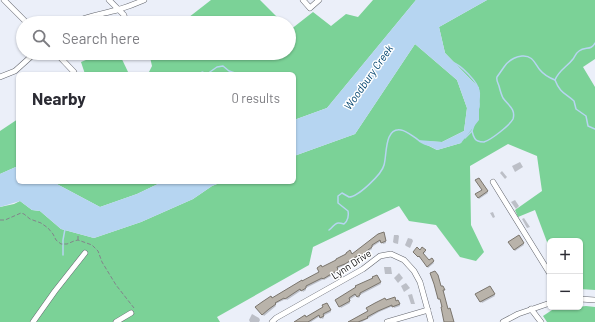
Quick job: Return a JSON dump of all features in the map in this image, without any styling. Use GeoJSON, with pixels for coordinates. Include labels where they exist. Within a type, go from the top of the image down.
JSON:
{"type":"FeatureCollection","features":[{"type":"Feature","properties":{"kind":"street"},"geometry":{"type":"LineString","coordinates":[[4,0],[20,16]]}},
{"type":"Feature","properties":{"kind":"street"},"geometry":{"type":"LineString","coordinates":[[109,0],[124,16]]}},
{"type":"Feature","properties":{"kind":"street"},"geometry":{"type":"LineString","coordinates":[[89,16],[118,10],[144,0]]}},
{"type":"Feature","properties":{"kind":"street"},"geometry":{"type":"LineString","coordinates":[[303,0],[310,8],[319,0]]}},
{"type":"Feature","properties":{"kind":"street"},"geometry":{"type":"LineString","coordinates":[[0,77],[16,71],[27,60]]}},
{"type":"Feature","properties":{"kind":"street"},"geometry":{"type":"LineString","coordinates":[[63,60],[74,72]]}},
{"type":"Feature","properties":{"kind":"street"},"geometry":{"type":"LineString","coordinates":[[493,182],[547,269]]}},
{"type":"Feature","properties":{"kind":"street"},"geometry":{"type":"LineString","coordinates":[[33,322],[54,291],[85,253]]}},
{"type":"Feature","properties":{"kind":"street","name":"Lynn Drive"},"geometry":{"type":"LineString","coordinates":[[272,322],[276,318],[363,269],[380,256],[391,254],[404,260],[414,271],[420,282],[431,322]]}},
{"type":"Feature","properties":{"kind":"street"},"geometry":{"type":"LineString","coordinates":[[583,299],[595,300]]}},
{"type":"Feature","properties":{"kind":"street"},"geometry":{"type":"LineString","coordinates":[[503,322],[532,308],[547,304]]}},
{"type":"Feature","properties":{"kind":"street"},"geometry":{"type":"LineString","coordinates":[[532,308],[541,322]]}},
{"type":"Feature","properties":{"kind":"street"},"geometry":{"type":"LineString","coordinates":[[386,322],[428,310]]}},
{"type":"Feature","properties":{"kind":"street"},"geometry":{"type":"LineString","coordinates":[[116,322],[131,313]]}},
{"type":"Feature","properties":{"kind":"path"},"geometry":{"type":"LineString","coordinates":[[0,220],[5,220],[21,213],[48,228],[56,240],[61,244],[67,244],[78,240],[92,245],[98,251],[102,262],[116,286],[135,310],[131,313]]}},
{"type":"Feature","properties":{"kind":"green space"},"geometry":{"type":"Polygon","coordinates":[[[211,0],[260,0],[276,16],[190,16],[211,0]]]}},
{"type":"Feature","properties":{"kind":"green space"},"geometry":{"type":"Polygon","coordinates":[[[373,0],[416,0],[327,108],[296,119],[296,72],[149,72],[152,66],[151,60],[296,60],[296,25],[313,12],[331,26],[346,14],[358,17],[373,0]]]}},
{"type":"Feature","properties":{"kind":"green space"},"geometry":{"type":"Polygon","coordinates":[[[487,0],[595,0],[595,59],[583,67],[595,87],[595,290],[583,289],[583,238],[547,238],[547,242],[535,210],[518,217],[515,210],[542,191],[537,156],[508,144],[470,166],[471,225],[484,252],[476,261],[460,257],[436,225],[409,221],[399,206],[313,247],[309,265],[217,317],[220,322],[0,322],[0,207],[20,201],[32,210],[40,211],[61,229],[94,238],[141,222],[193,199],[217,184],[296,184],[296,155],[355,134],[415,44],[457,80],[467,108],[464,131],[442,142],[419,141],[437,150],[461,143],[479,88],[445,53],[439,27],[487,0]]]}},
{"type":"Feature","properties":{"kind":"green space"},"geometry":{"type":"Polygon","coordinates":[[[86,60],[122,60],[128,72],[84,72],[81,62],[86,60]]]}},
{"type":"Feature","properties":{"kind":"green space"},"geometry":{"type":"Polygon","coordinates":[[[16,120],[16,167],[0,174],[0,131],[16,120]]]}},
{"type":"Feature","properties":{"kind":"green space"},"geometry":{"type":"Polygon","coordinates":[[[57,184],[158,184],[137,194],[100,207],[57,184]]]}},
{"type":"Feature","properties":{"kind":"green space"},"geometry":{"type":"Polygon","coordinates":[[[583,306],[595,307],[595,322],[547,322],[543,316],[552,310],[583,310],[583,306]]]}},
{"type":"Feature","properties":{"kind":"water","name":"Woodbury Creek"},"geometry":{"type":"Polygon","coordinates":[[[416,0],[487,0],[439,27],[445,53],[479,88],[479,120],[461,143],[437,150],[418,140],[442,142],[464,131],[467,108],[457,80],[415,44],[355,134],[296,155],[296,119],[327,108],[416,0]]]}},
{"type":"Feature","properties":{"kind":"water"},"geometry":{"type":"Polygon","coordinates":[[[16,167],[16,184],[57,184],[100,207],[137,194],[158,184],[217,184],[193,199],[141,222],[94,238],[61,229],[40,211],[32,210],[20,201],[0,207],[0,174],[16,167]]]}},
{"type":"Feature","properties":{"kind":"building"},"geometry":{"type":"Polygon","coordinates":[[[479,178],[488,191],[478,198],[475,194],[482,190],[475,180],[479,178]]]}},
{"type":"Feature","properties":{"kind":"building"},"geometry":{"type":"Polygon","coordinates":[[[384,232],[386,241],[381,243],[380,240],[360,256],[359,255],[337,267],[338,270],[323,279],[322,278],[306,286],[306,288],[301,291],[300,289],[285,299],[284,298],[275,303],[276,304],[262,315],[255,307],[271,296],[272,298],[302,280],[319,272],[317,268],[321,265],[322,267],[336,260],[350,250],[352,254],[378,234],[384,232]]]}},
{"type":"Feature","properties":{"kind":"building"},"geometry":{"type":"Polygon","coordinates":[[[519,235],[524,243],[514,250],[508,242],[519,235]]]}},
{"type":"Feature","properties":{"kind":"building"},"geometry":{"type":"Polygon","coordinates":[[[417,247],[420,250],[422,247],[426,250],[423,253],[429,260],[432,258],[434,261],[427,267],[419,256],[418,257],[413,252],[417,247]]]}},
{"type":"Feature","properties":{"kind":"building"},"geometry":{"type":"Polygon","coordinates":[[[435,271],[438,275],[441,286],[443,286],[445,290],[443,290],[448,309],[450,308],[454,322],[444,322],[440,299],[438,299],[430,273],[435,271]]]}},
{"type":"Feature","properties":{"kind":"building"},"geometry":{"type":"Polygon","coordinates":[[[377,275],[381,282],[360,293],[357,297],[355,294],[349,298],[350,301],[339,307],[335,300],[356,287],[355,286],[377,275]]]}},
{"type":"Feature","properties":{"kind":"building"},"geometry":{"type":"Polygon","coordinates":[[[490,286],[495,294],[480,302],[475,294],[490,286]]]}},
{"type":"Feature","properties":{"kind":"building"},"geometry":{"type":"Polygon","coordinates":[[[395,297],[396,301],[398,300],[400,304],[392,307],[392,305],[378,311],[367,317],[368,318],[358,322],[348,322],[368,311],[366,308],[375,303],[385,298],[386,300],[395,297]]]}},
{"type":"Feature","properties":{"kind":"building"},"geometry":{"type":"Polygon","coordinates":[[[327,303],[331,310],[323,314],[324,316],[320,318],[319,315],[308,322],[294,322],[305,315],[306,317],[327,303]]]}},
{"type":"Feature","properties":{"kind":"waterway"},"geometry":{"type":"LineString","coordinates":[[555,80],[578,52],[592,47],[595,43]]}},
{"type":"Feature","properties":{"kind":"waterway"},"geometry":{"type":"LineString","coordinates":[[472,131],[476,140],[484,142],[500,132],[513,119],[513,112],[511,107],[503,98],[497,82],[497,77],[508,63],[514,58],[522,56],[531,58],[543,73],[555,80],[561,90],[574,101],[576,109],[586,116],[588,126],[595,129]]}},
{"type":"Feature","properties":{"kind":"waterway"},"geometry":{"type":"LineString","coordinates":[[452,62],[460,67],[476,83],[479,92],[478,110]]}},
{"type":"Feature","properties":{"kind":"waterway"},"geometry":{"type":"LineString","coordinates":[[210,72],[217,67],[223,66],[232,72]]}},
{"type":"Feature","properties":{"kind":"waterway"},"geometry":{"type":"LineString","coordinates":[[465,138],[472,131],[474,125]]}},
{"type":"Feature","properties":{"kind":"waterway"},"geometry":{"type":"LineString","coordinates":[[329,230],[337,223],[344,224],[348,218],[348,211],[338,203],[338,196],[342,193],[349,197],[353,196],[364,189],[379,174],[384,165],[387,143],[392,133],[396,130],[401,130],[428,145]]}},
{"type":"Feature","properties":{"kind":"waterway"},"geometry":{"type":"LineString","coordinates":[[63,255],[65,229]]}}]}
